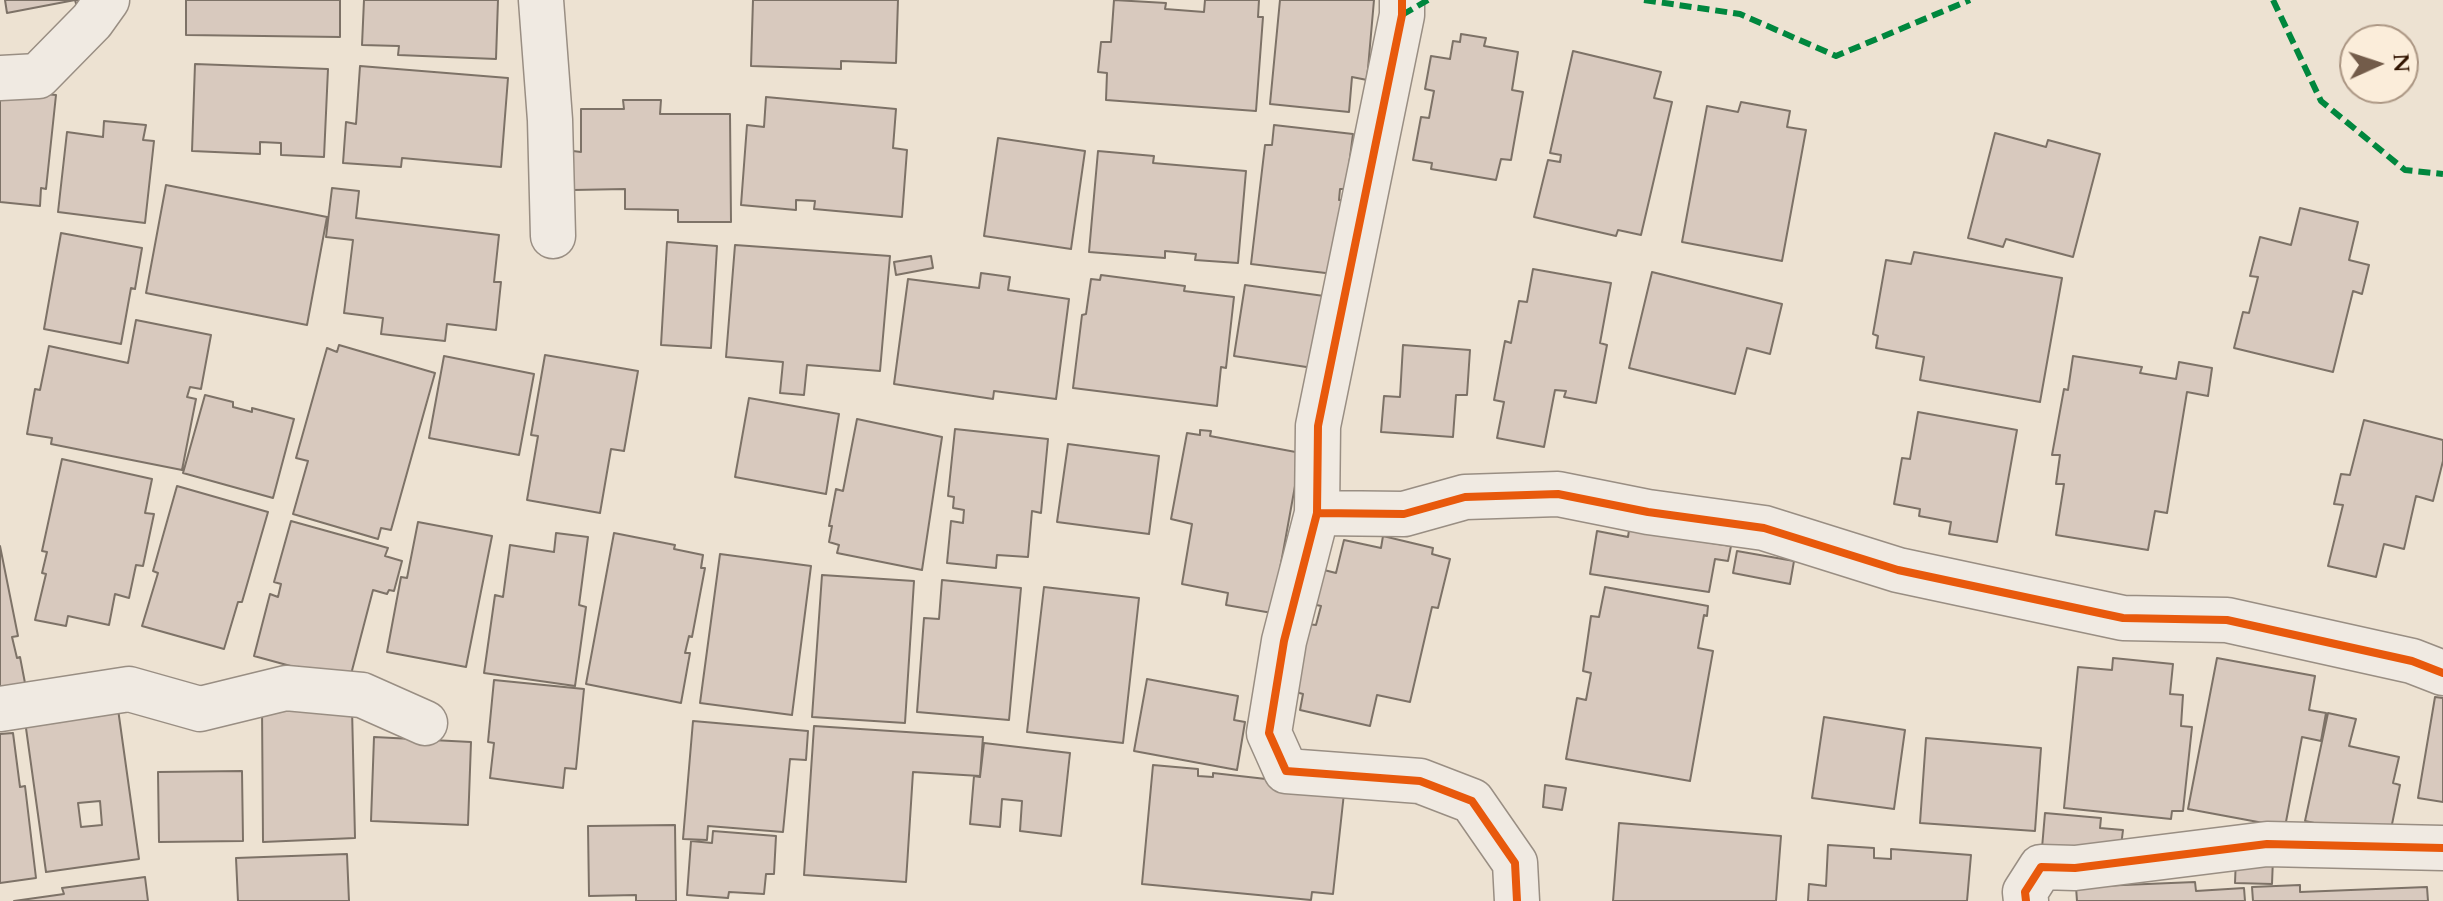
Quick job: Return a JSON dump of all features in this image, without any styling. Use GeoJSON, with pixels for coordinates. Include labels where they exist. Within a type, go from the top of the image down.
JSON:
{"type":"FeatureCollection","features":[{"type":"Feature","properties":{"kind":"street"},"geometry":{"type":"LineString","coordinates":[[0,78],[38,76],[92,21],[107,0]]}},
{"type":"Feature","properties":{"kind":"street"},"geometry":{"type":"LineString","coordinates":[[541,0],[550,120],[553,236]]}},
{"type":"Feature","properties":{"kind":"street"},"geometry":{"type":"LineString","coordinates":[[1402,0],[1402,15],[1318,426],[1317,513],[1284,641],[1269,733],[1286,771],[1420,781],[1472,801],[1515,863],[1517,901]]}},
{"type":"Feature","properties":{"kind":"street"},"geometry":{"type":"LineString","coordinates":[[1317,513],[1404,514],[1465,497],[1558,494],[1648,512],[1764,528],[1898,570],[2123,618],[2227,620],[2412,661],[2443,673]]}},
{"type":"Feature","properties":{"kind":"street"},"geometry":{"type":"LineString","coordinates":[[0,709],[129,689],[200,709],[286,688],[362,695],[425,723]]}},
{"type":"Feature","properties":{"kind":"street"},"geometry":{"type":"LineString","coordinates":[[2026,901],[2025,892],[2041,867],[2075,868],[2267,844],[2443,848]]}},
{"type":"Feature","properties":{"kind":"building"},"geometry":{"type":"Polygon","coordinates":[[[5,0],[75,0],[7,13],[5,0]]]}},
{"type":"Feature","properties":{"kind":"building"},"geometry":{"type":"Polygon","coordinates":[[[75,0],[99,0],[77,7],[75,0]]]}},
{"type":"Feature","properties":{"kind":"building"},"geometry":{"type":"Polygon","coordinates":[[[186,0],[340,0],[340,37],[186,35],[186,0]]]}},
{"type":"Feature","properties":{"kind":"building"},"geometry":{"type":"Polygon","coordinates":[[[364,0],[498,0],[496,59],[398,55],[399,46],[362,45],[364,0]]]}},
{"type":"Feature","properties":{"kind":"building"},"geometry":{"type":"Polygon","coordinates":[[[753,0],[898,0],[896,63],[841,61],[841,69],[751,66],[753,0]]]}},
{"type":"Feature","properties":{"kind":"building"},"geometry":{"type":"Polygon","coordinates":[[[1114,0],[1166,3],[1165,9],[1204,12],[1205,0],[1259,0],[1258,17],[1263,17],[1256,111],[1106,100],[1107,73],[1098,72],[1101,42],[1111,42],[1114,0]]]}},
{"type":"Feature","properties":{"kind":"building"},"geometry":{"type":"Polygon","coordinates":[[[1280,0],[1374,0],[1367,80],[1352,77],[1349,112],[1270,104],[1280,0]]]}},
{"type":"Feature","properties":{"kind":"building"},"geometry":{"type":"Polygon","coordinates":[[[1461,34],[1486,38],[1484,46],[1518,52],[1512,90],[1523,92],[1511,160],[1501,159],[1496,180],[1431,169],[1432,163],[1413,160],[1421,117],[1429,118],[1434,91],[1425,89],[1431,56],[1450,59],[1453,41],[1460,42],[1461,34]]]}},
{"type":"Feature","properties":{"kind":"building"},"geometry":{"type":"Polygon","coordinates":[[[1573,51],[1661,72],[1654,98],[1672,102],[1641,235],[1618,230],[1616,236],[1534,217],[1548,160],[1560,162],[1561,155],[1550,153],[1573,51]]]}},
{"type":"Feature","properties":{"kind":"building"},"geometry":{"type":"Polygon","coordinates":[[[195,64],[328,69],[324,157],[281,155],[281,143],[260,142],[260,154],[192,151],[195,64]]]}},
{"type":"Feature","properties":{"kind":"building"},"geometry":{"type":"Polygon","coordinates":[[[360,66],[508,78],[501,167],[402,158],[401,167],[343,163],[346,122],[356,124],[360,66]]]}},
{"type":"Feature","properties":{"kind":"building"},"geometry":{"type":"Polygon","coordinates":[[[0,90],[56,95],[46,189],[41,188],[40,206],[0,202],[0,90]]]}},
{"type":"Feature","properties":{"kind":"building"},"geometry":{"type":"Polygon","coordinates":[[[766,97],[896,109],[893,148],[907,150],[902,217],[814,209],[815,201],[796,200],[796,210],[741,205],[747,125],[764,127],[766,97]]]}},
{"type":"Feature","properties":{"kind":"building"},"geometry":{"type":"Polygon","coordinates":[[[623,100],[661,100],[660,114],[730,114],[731,222],[678,222],[678,210],[625,209],[625,189],[573,190],[573,151],[581,152],[581,109],[624,109],[623,100]]]}},
{"type":"Feature","properties":{"kind":"building"},"geometry":{"type":"Polygon","coordinates":[[[1741,102],[1790,111],[1787,127],[1806,130],[1782,261],[1682,242],[1707,106],[1738,112],[1741,102]]]}},
{"type":"Feature","properties":{"kind":"building"},"geometry":{"type":"Polygon","coordinates":[[[104,121],[146,125],[143,140],[154,141],[145,223],[58,212],[67,132],[103,137],[104,121]]]}},
{"type":"Feature","properties":{"kind":"building"},"geometry":{"type":"Polygon","coordinates":[[[1274,125],[1353,134],[1346,189],[1340,189],[1339,200],[1350,201],[1342,275],[1251,264],[1265,145],[1272,145],[1274,125]]]}},
{"type":"Feature","properties":{"kind":"building"},"geometry":{"type":"Polygon","coordinates":[[[1995,133],[2046,147],[2048,140],[2100,154],[2073,257],[2006,239],[2003,247],[1968,238],[1995,133]]]}},
{"type":"Feature","properties":{"kind":"building"},"geometry":{"type":"Polygon","coordinates":[[[998,138],[1085,151],[1071,249],[984,236],[998,138]]]}},
{"type":"Feature","properties":{"kind":"building"},"geometry":{"type":"Polygon","coordinates":[[[1098,151],[1154,156],[1153,163],[1246,171],[1238,263],[1195,260],[1196,254],[1165,251],[1165,258],[1089,252],[1098,151]]]}},
{"type":"Feature","properties":{"kind":"building"},"geometry":{"type":"Polygon","coordinates":[[[166,185],[327,217],[307,325],[146,293],[166,185]]]}},
{"type":"Feature","properties":{"kind":"building"},"geometry":{"type":"Polygon","coordinates":[[[332,188],[359,191],[356,218],[499,235],[494,282],[501,282],[496,330],[447,324],[445,341],[381,334],[383,318],[344,313],[353,240],[326,237],[332,188]]]}},
{"type":"Feature","properties":{"kind":"building"},"geometry":{"type":"Polygon","coordinates":[[[2300,208],[2358,222],[2349,260],[2369,265],[2362,294],[2353,291],[2333,372],[2234,348],[2243,312],[2249,313],[2258,277],[2250,276],[2260,237],[2291,245],[2300,208]]]}},
{"type":"Feature","properties":{"kind":"building"},"geometry":{"type":"Polygon","coordinates":[[[61,233],[142,248],[121,344],[44,329],[61,233]]]}},
{"type":"Feature","properties":{"kind":"building"},"geometry":{"type":"Polygon","coordinates":[[[667,242],[717,246],[711,348],[661,345],[667,242]]]}},
{"type":"Feature","properties":{"kind":"building"},"geometry":{"type":"Polygon","coordinates":[[[735,245],[890,256],[880,371],[807,365],[804,395],[780,393],[783,362],[726,357],[735,245]]]}},
{"type":"Feature","properties":{"kind":"building"},"geometry":{"type":"Polygon","coordinates":[[[1914,252],[2062,278],[2040,402],[1920,380],[1924,357],[1876,348],[1878,336],[1873,334],[1886,260],[1911,264],[1914,252]]]}},
{"type":"Feature","properties":{"kind":"building"},"geometry":{"type":"Polygon","coordinates":[[[931,256],[933,268],[896,275],[894,262],[931,256]]]}},
{"type":"Feature","properties":{"kind":"building"},"geometry":{"type":"Polygon","coordinates":[[[1533,269],[1611,283],[1600,343],[1607,345],[1596,403],[1564,397],[1566,391],[1555,390],[1544,447],[1497,438],[1504,402],[1494,400],[1505,341],[1511,343],[1519,301],[1527,302],[1533,269]]]}},
{"type":"Feature","properties":{"kind":"building"},"geometry":{"type":"Polygon","coordinates":[[[1652,272],[1782,304],[1770,354],[1747,348],[1735,394],[1629,368],[1652,272]]]}},
{"type":"Feature","properties":{"kind":"building"},"geometry":{"type":"Polygon","coordinates":[[[981,273],[1010,277],[1008,290],[1069,299],[1056,399],[994,391],[993,399],[894,384],[908,279],[979,288],[981,273]]]}},
{"type":"Feature","properties":{"kind":"building"},"geometry":{"type":"Polygon","coordinates":[[[1101,275],[1185,286],[1184,291],[1234,297],[1226,368],[1221,367],[1217,406],[1073,388],[1082,315],[1086,314],[1091,279],[1100,280],[1101,275]]]}},
{"type":"Feature","properties":{"kind":"building"},"geometry":{"type":"Polygon","coordinates":[[[1245,285],[1324,296],[1313,368],[1234,356],[1245,285]]]}},
{"type":"Feature","properties":{"kind":"building"},"geometry":{"type":"Polygon","coordinates":[[[136,320],[211,335],[201,389],[190,387],[187,397],[196,399],[182,470],[51,444],[52,438],[27,434],[35,389],[40,390],[49,346],[128,363],[136,320]]]}},
{"type":"Feature","properties":{"kind":"building"},"geometry":{"type":"Polygon","coordinates":[[[339,345],[435,373],[391,530],[381,528],[378,539],[293,514],[308,461],[296,458],[327,348],[337,352],[339,345]]]}},
{"type":"Feature","properties":{"kind":"building"},"geometry":{"type":"Polygon","coordinates":[[[1403,345],[1470,350],[1467,395],[1456,395],[1453,437],[1381,432],[1384,396],[1400,397],[1403,345]]]}},
{"type":"Feature","properties":{"kind":"building"},"geometry":{"type":"Polygon","coordinates":[[[545,355],[638,371],[624,451],[611,449],[600,513],[527,500],[538,436],[531,435],[545,355]]]}},
{"type":"Feature","properties":{"kind":"building"},"geometry":{"type":"Polygon","coordinates":[[[444,356],[534,374],[519,455],[429,438],[444,356]]]}},
{"type":"Feature","properties":{"kind":"building"},"geometry":{"type":"Polygon","coordinates":[[[2073,356],[2142,367],[2140,373],[2176,379],[2179,362],[2212,368],[2208,396],[2187,392],[2167,513],[2155,511],[2148,550],[2056,535],[2064,484],[2056,484],[2060,455],[2052,455],[2073,356]]]}},
{"type":"Feature","properties":{"kind":"building"},"geometry":{"type":"Polygon","coordinates":[[[205,395],[233,402],[233,407],[252,412],[252,408],[294,419],[273,498],[183,473],[205,395]]]}},
{"type":"Feature","properties":{"kind":"building"},"geometry":{"type":"Polygon","coordinates":[[[749,398],[839,414],[826,494],[735,477],[749,398]]]}},
{"type":"Feature","properties":{"kind":"building"},"geometry":{"type":"Polygon","coordinates":[[[1918,412],[2017,430],[1997,542],[1949,534],[1951,522],[1919,516],[1920,509],[1894,504],[1902,458],[1910,459],[1918,412]]]}},
{"type":"Feature","properties":{"kind":"building"},"geometry":{"type":"Polygon","coordinates":[[[857,419],[942,437],[922,570],[837,553],[839,545],[829,542],[836,489],[843,491],[857,419]]]}},
{"type":"Feature","properties":{"kind":"building"},"geometry":{"type":"Polygon","coordinates":[[[2364,420],[2443,440],[2443,461],[2433,501],[2416,496],[2404,549],[2384,544],[2376,577],[2328,566],[2343,505],[2334,504],[2341,474],[2350,475],[2364,420]]]}},
{"type":"Feature","properties":{"kind":"building"},"geometry":{"type":"Polygon","coordinates":[[[955,429],[1048,439],[1041,513],[1032,511],[1028,557],[997,555],[996,568],[947,563],[951,521],[963,523],[964,510],[953,508],[954,497],[948,496],[955,429]]]}},
{"type":"Feature","properties":{"kind":"building"},"geometry":{"type":"Polygon","coordinates":[[[1200,430],[1211,431],[1210,436],[1301,453],[1272,613],[1226,605],[1228,593],[1182,584],[1192,524],[1171,519],[1187,433],[1200,435],[1200,430]]]}},
{"type":"Feature","properties":{"kind":"building"},"geometry":{"type":"Polygon","coordinates":[[[1068,444],[1159,456],[1149,534],[1057,522],[1068,444]]]}},
{"type":"Feature","properties":{"kind":"building"},"geometry":{"type":"Polygon","coordinates":[[[62,459],[152,479],[145,513],[154,514],[143,566],[136,565],[129,598],[115,594],[109,625],[68,616],[66,626],[35,620],[46,574],[42,573],[47,552],[42,551],[62,459]]]}},
{"type":"Feature","properties":{"kind":"building"},"geometry":{"type":"Polygon","coordinates":[[[177,486],[268,512],[242,602],[238,602],[224,649],[142,626],[158,573],[153,571],[177,486]]]}},
{"type":"Feature","properties":{"kind":"building"},"geometry":{"type":"Polygon","coordinates":[[[291,521],[388,548],[385,556],[402,561],[394,591],[389,590],[387,594],[373,590],[349,682],[254,656],[270,594],[278,597],[281,584],[274,582],[291,521]]]}},
{"type":"Feature","properties":{"kind":"building"},"geometry":{"type":"Polygon","coordinates":[[[418,522],[492,536],[466,667],[387,652],[401,577],[407,578],[418,522]]]}},
{"type":"Feature","properties":{"kind":"building"},"geometry":{"type":"Polygon","coordinates":[[[1629,530],[1731,546],[1728,561],[1715,559],[1709,592],[1590,574],[1597,531],[1628,537],[1629,530]]]}},
{"type":"Feature","properties":{"kind":"building"},"geometry":{"type":"Polygon","coordinates":[[[556,533],[588,537],[579,605],[586,607],[575,686],[484,673],[495,595],[503,597],[510,545],[554,552],[556,533]]]}},
{"type":"Feature","properties":{"kind":"building"},"geometry":{"type":"Polygon","coordinates":[[[614,533],[675,545],[674,549],[703,555],[701,568],[705,568],[692,637],[689,636],[685,653],[690,653],[681,703],[586,684],[614,533]]]}},
{"type":"Feature","properties":{"kind":"building"},"geometry":{"type":"Polygon","coordinates":[[[1383,536],[1433,548],[1432,554],[1450,559],[1438,608],[1432,607],[1410,702],[1377,695],[1370,726],[1300,710],[1303,694],[1292,691],[1307,624],[1316,625],[1321,606],[1312,604],[1320,569],[1336,573],[1344,540],[1381,548],[1383,536]]]}},
{"type":"Feature","properties":{"kind":"building"},"geometry":{"type":"Polygon","coordinates":[[[0,546],[18,636],[12,637],[25,683],[0,688],[0,546]]]}},
{"type":"Feature","properties":{"kind":"building"},"geometry":{"type":"Polygon","coordinates":[[[1737,551],[1794,561],[1790,584],[1733,573],[1737,551]]]}},
{"type":"Feature","properties":{"kind":"building"},"geometry":{"type":"Polygon","coordinates":[[[720,554],[811,566],[792,715],[700,703],[720,554]]]}},
{"type":"Feature","properties":{"kind":"building"},"geometry":{"type":"Polygon","coordinates":[[[822,575],[914,581],[905,723],[812,717],[822,575]]]}},
{"type":"Feature","properties":{"kind":"building"},"geometry":{"type":"Polygon","coordinates":[[[942,580],[1021,588],[1009,720],[917,712],[924,618],[939,619],[942,580]]]}},
{"type":"Feature","properties":{"kind":"building"},"geometry":{"type":"Polygon","coordinates":[[[1044,587],[1139,598],[1123,743],[1027,732],[1044,587]]]}},
{"type":"Feature","properties":{"kind":"building"},"geometry":{"type":"Polygon","coordinates":[[[1605,587],[1708,606],[1698,648],[1713,651],[1690,781],[1566,759],[1577,698],[1586,700],[1591,673],[1583,671],[1591,616],[1599,617],[1605,587]]]}},
{"type":"Feature","properties":{"kind":"building"},"geometry":{"type":"Polygon","coordinates":[[[2113,658],[2173,664],[2170,694],[2183,695],[2181,726],[2192,727],[2183,811],[2172,811],[2171,819],[2064,808],[2078,667],[2112,670],[2113,658]]]}},
{"type":"Feature","properties":{"kind":"building"},"geometry":{"type":"Polygon","coordinates":[[[2217,658],[2315,676],[2309,710],[2326,713],[2321,741],[2302,737],[2285,827],[2188,809],[2217,658]]]}},
{"type":"Feature","properties":{"kind":"building"},"geometry":{"type":"Polygon","coordinates":[[[1147,679],[1238,696],[1234,720],[1245,722],[1237,770],[1134,751],[1147,679]]]}},
{"type":"Feature","properties":{"kind":"building"},"geometry":{"type":"Polygon","coordinates":[[[494,680],[584,689],[576,769],[565,768],[563,788],[490,778],[494,743],[488,742],[494,680]]]}},
{"type":"Feature","properties":{"kind":"building"},"geometry":{"type":"Polygon","coordinates":[[[2435,697],[2443,698],[2443,802],[2418,798],[2435,697]]]}},
{"type":"Feature","properties":{"kind":"building"},"geometry":{"type":"Polygon","coordinates":[[[262,707],[352,708],[355,838],[263,842],[262,707]]]}},
{"type":"Feature","properties":{"kind":"building"},"geometry":{"type":"Polygon","coordinates":[[[118,709],[139,859],[46,872],[25,721],[118,709]],[[100,801],[78,803],[81,827],[102,825],[100,801]]]}},
{"type":"Feature","properties":{"kind":"building"},"geometry":{"type":"Polygon","coordinates":[[[2328,713],[2356,719],[2349,746],[2399,757],[2393,783],[2400,785],[2389,839],[2305,821],[2328,713]]]}},
{"type":"Feature","properties":{"kind":"building"},"geometry":{"type":"Polygon","coordinates":[[[1824,717],[1905,730],[1894,809],[1812,798],[1824,717]]]}},
{"type":"Feature","properties":{"kind":"building"},"geometry":{"type":"Polygon","coordinates":[[[693,721],[808,731],[806,760],[790,759],[783,832],[708,826],[707,840],[683,839],[693,721]]]}},
{"type":"Feature","properties":{"kind":"building"},"geometry":{"type":"Polygon","coordinates":[[[814,726],[983,737],[980,776],[913,772],[906,882],[804,875],[814,726]]]}},
{"type":"Feature","properties":{"kind":"building"},"geometry":{"type":"Polygon","coordinates":[[[13,733],[20,787],[25,786],[36,878],[0,883],[0,734],[13,733]]]}},
{"type":"Feature","properties":{"kind":"building"},"geometry":{"type":"Polygon","coordinates":[[[374,737],[471,742],[468,825],[371,821],[374,737]]]}},
{"type":"Feature","properties":{"kind":"building"},"geometry":{"type":"Polygon","coordinates":[[[1926,738],[2041,748],[2035,831],[1920,823],[1926,738]]]}},
{"type":"Feature","properties":{"kind":"building"},"geometry":{"type":"Polygon","coordinates":[[[984,743],[1070,753],[1061,836],[1020,831],[1022,801],[1002,799],[1000,827],[970,824],[974,776],[980,777],[984,743]]]}},
{"type":"Feature","properties":{"kind":"building"},"geometry":{"type":"Polygon","coordinates":[[[1153,765],[1198,769],[1198,776],[1213,777],[1213,773],[1319,785],[1345,784],[1333,894],[1312,892],[1311,900],[1142,884],[1153,765]]]}},
{"type":"Feature","properties":{"kind":"building"},"geometry":{"type":"Polygon","coordinates":[[[242,771],[243,841],[159,842],[158,772],[242,771]]]}},
{"type":"Feature","properties":{"kind":"building"},"geometry":{"type":"Polygon","coordinates":[[[1545,785],[1566,788],[1562,810],[1543,807],[1545,785]]]}},
{"type":"Feature","properties":{"kind":"building"},"geometry":{"type":"Polygon","coordinates":[[[2045,813],[2101,818],[2100,828],[2123,830],[2120,854],[2042,848],[2045,813]]]}},
{"type":"Feature","properties":{"kind":"building"},"geometry":{"type":"Polygon","coordinates":[[[1619,823],[1781,836],[1776,901],[1613,901],[1619,823]]]}},
{"type":"Feature","properties":{"kind":"building"},"geometry":{"type":"Polygon","coordinates":[[[675,825],[676,901],[636,901],[636,895],[589,896],[588,826],[675,825]]]}},
{"type":"Feature","properties":{"kind":"building"},"geometry":{"type":"Polygon","coordinates":[[[713,831],[776,836],[774,874],[766,874],[764,894],[729,892],[728,898],[687,895],[691,841],[712,843],[713,831]]]}},
{"type":"Feature","properties":{"kind":"building"},"geometry":{"type":"Polygon","coordinates":[[[1828,845],[1874,848],[1874,858],[1891,859],[1891,849],[1971,855],[1967,901],[1808,901],[1809,884],[1826,886],[1828,845]]]}},
{"type":"Feature","properties":{"kind":"building"},"geometry":{"type":"Polygon","coordinates":[[[347,854],[349,901],[238,901],[236,858],[347,854]]]}},
{"type":"Feature","properties":{"kind":"building"},"geometry":{"type":"Polygon","coordinates":[[[2236,857],[2273,858],[2272,884],[2235,883],[2236,857]]]}},
{"type":"Feature","properties":{"kind":"building"},"geometry":{"type":"Polygon","coordinates":[[[145,877],[148,901],[14,901],[64,894],[62,888],[145,877]]]}},
{"type":"Feature","properties":{"kind":"building"},"geometry":{"type":"Polygon","coordinates":[[[2195,882],[2196,891],[2244,888],[2245,901],[2077,901],[2076,887],[2195,882]]]}},
{"type":"Feature","properties":{"kind":"building"},"geometry":{"type":"Polygon","coordinates":[[[2300,885],[2300,892],[2427,887],[2428,901],[2253,901],[2252,887],[2300,885]]]}},
{"type":"Feature","properties":{"kind":"marked path"},"geometry":{"type":"LineString","coordinates":[[1402,15],[1428,0]]}},
{"type":"Feature","properties":{"kind":"marked path"},"geometry":{"type":"LineString","coordinates":[[1644,0],[1740,14],[1836,56],[1970,0]]}},
{"type":"Feature","properties":{"kind":"marked path"},"geometry":{"type":"LineString","coordinates":[[2273,0],[2321,101],[2405,170],[2443,174]]}},
{"type":"Feature","properties":{"kind":"cycle path"},"geometry":{"type":"LineString","coordinates":[[1402,0],[1402,15],[1318,426],[1317,513],[1404,514],[1465,497],[1558,494],[1648,512],[1764,528],[1898,570],[2123,618],[2227,620],[2412,661],[2443,673]]}},
{"type":"Feature","properties":{"kind":"cycle path"},"geometry":{"type":"LineString","coordinates":[[1317,513],[1284,641],[1269,733],[1286,771],[1420,781],[1472,801],[1515,863],[1517,901]]}},
{"type":"Feature","properties":{"kind":"cycle path"},"geometry":{"type":"LineString","coordinates":[[2026,901],[2025,892],[2041,867],[2075,868],[2267,844],[2443,848]]}}]}
